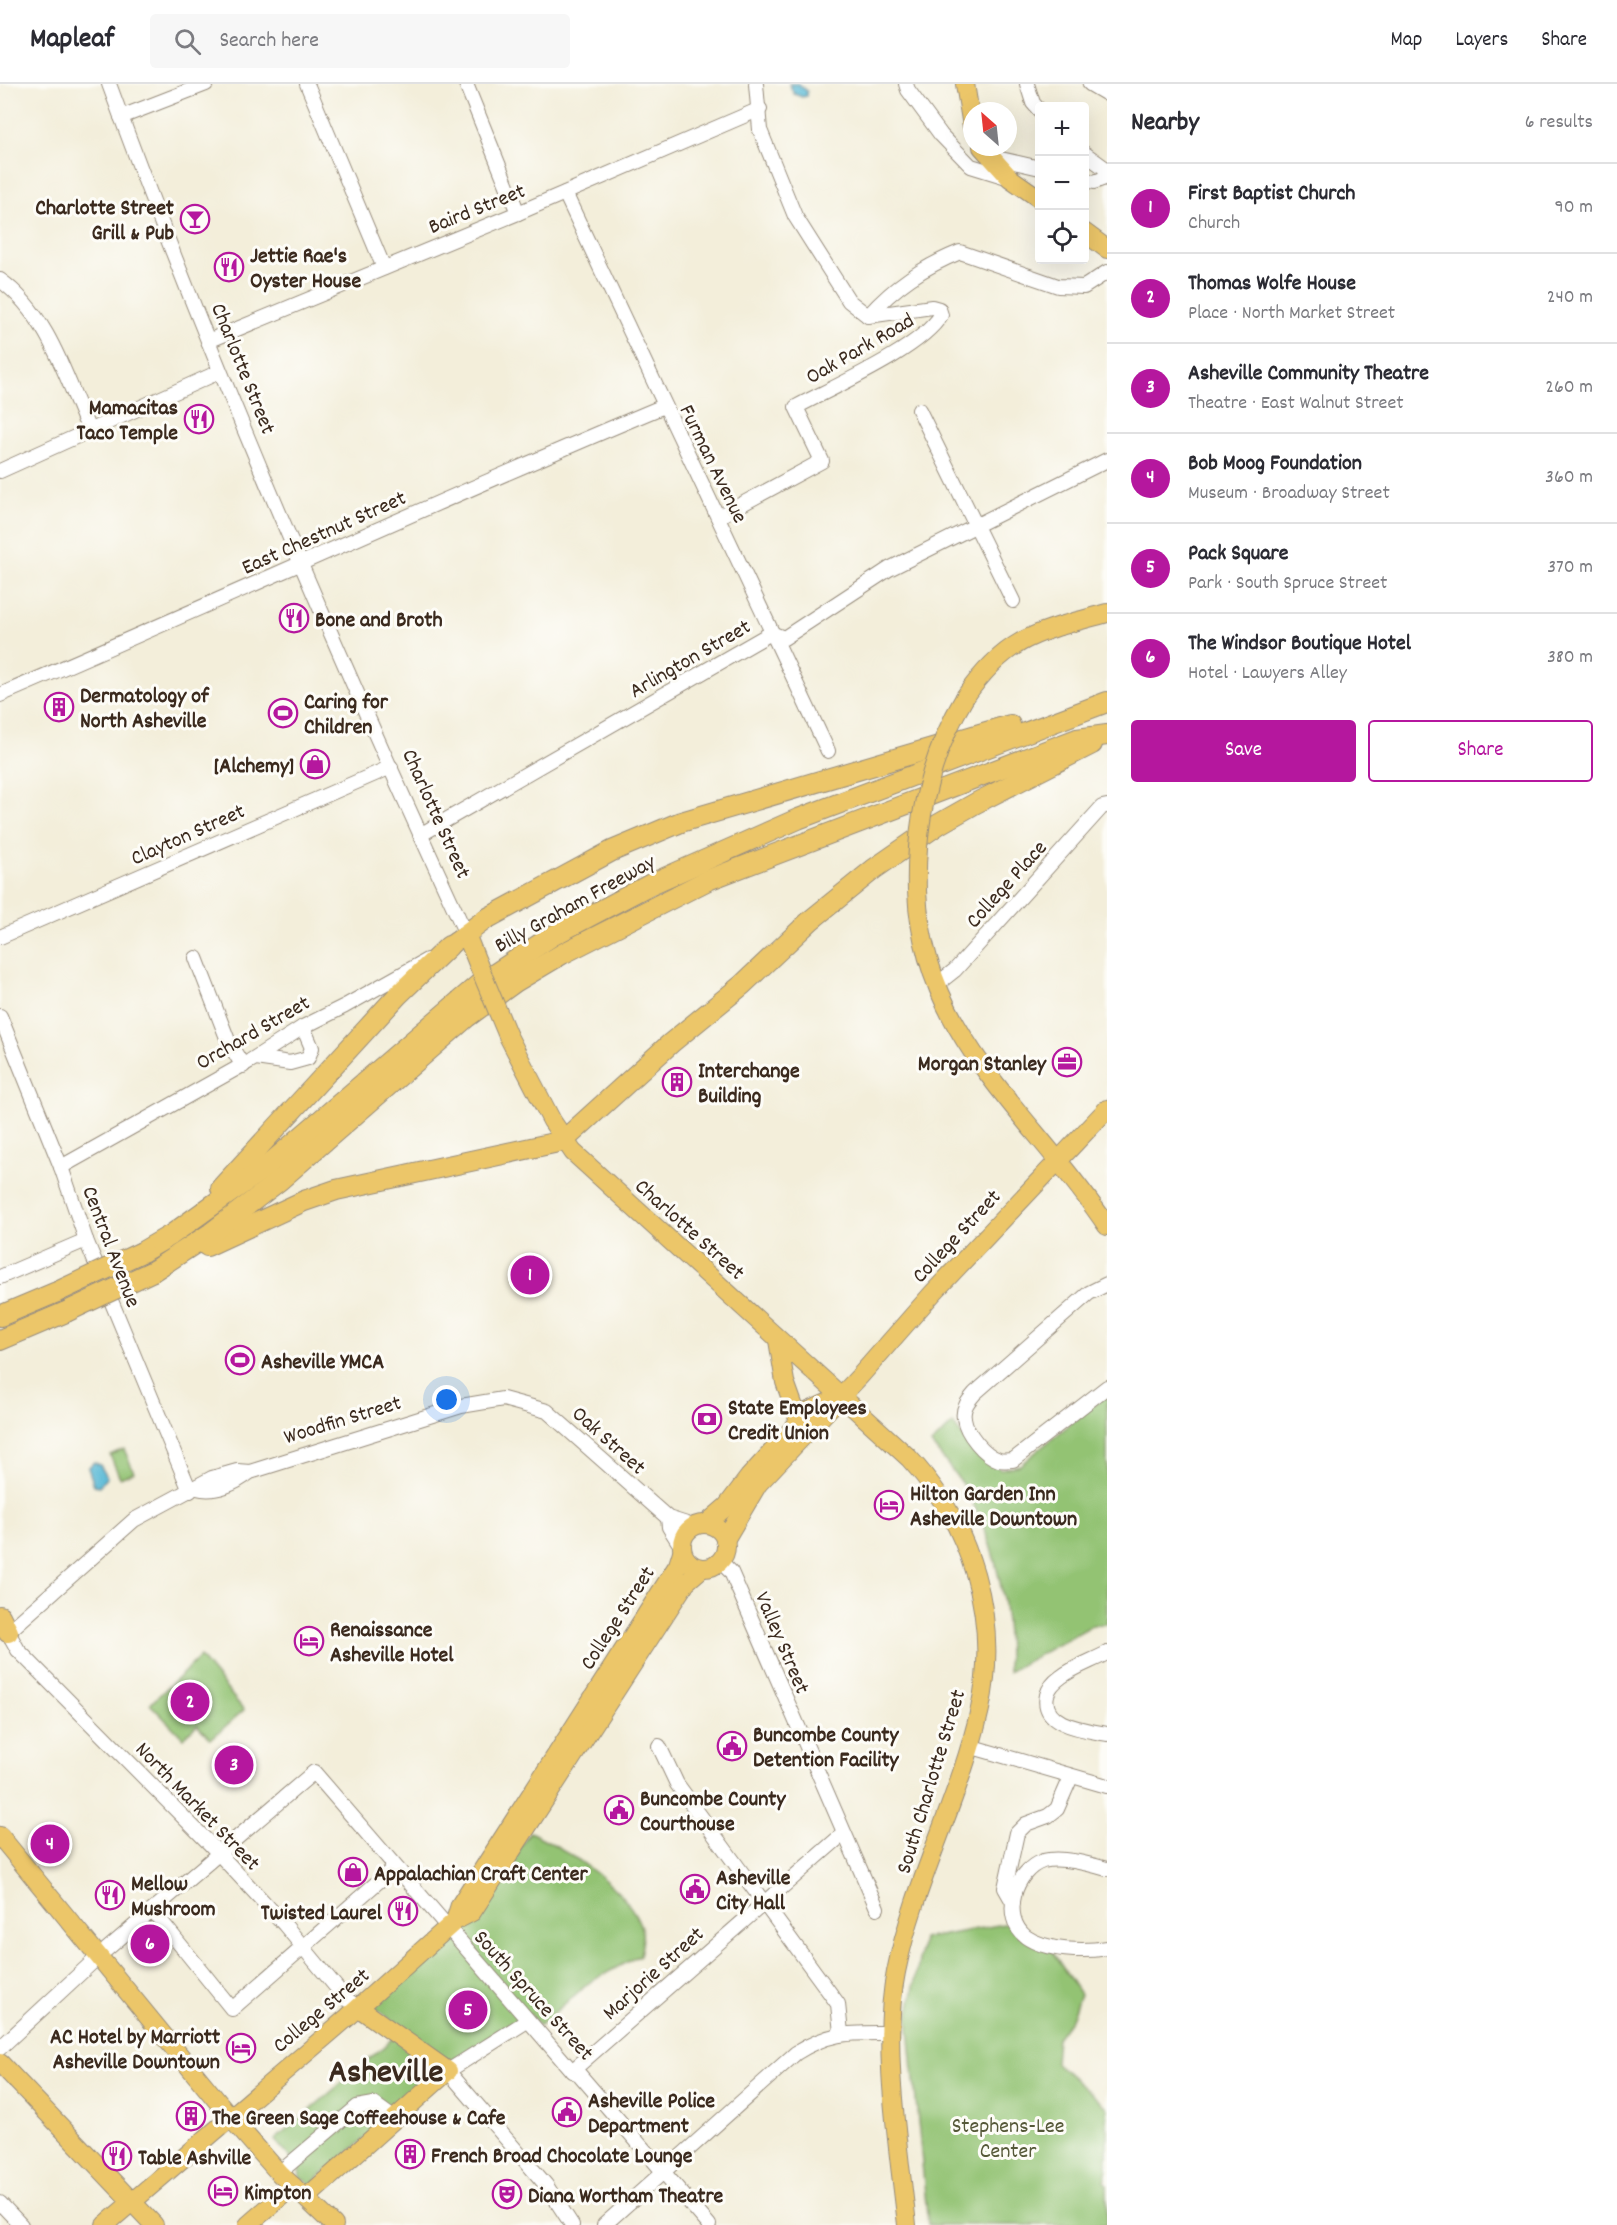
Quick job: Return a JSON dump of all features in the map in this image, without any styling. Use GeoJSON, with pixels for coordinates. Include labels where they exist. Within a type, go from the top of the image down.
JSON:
{"type":"FeatureCollection","features":[{"type":"Feature","properties":{"kind":"highway"},"geometry":{"type":"LineString","coordinates":[[466,934],[486,919],[612,851],[681,822],[966,738],[1107,693]]}},
{"type":"Feature","properties":{"kind":"highway","name":"Billy Graham Freeway"},"geometry":{"type":"LineString","coordinates":[[0,1316],[142,1252],[171,1235],[267,1166],[478,985],[552,936],[651,884],[798,819],[1107,702]]}},
{"type":"Feature","properties":{"kind":"highway"},"geometry":{"type":"LineString","coordinates":[[171,1260],[219,1242],[304,1202],[336,1190],[563,1141],[671,1043],[742,985],[842,894],[939,824],[1106,736]]}},
{"type":"Feature","properties":{"kind":"highway","name":"Billy Graham Freeway"},"geometry":{"type":"LineString","coordinates":[[0,1340],[66,1312],[171,1260],[280,1180],[474,1012],[515,982],[562,954],[708,880],[1066,743],[1106,736]]}},
{"type":"Feature","properties":{"kind":"highway"},"geometry":{"type":"LineString","coordinates":[[171,1235],[254,1154],[398,995],[449,946]]}},
{"type":"Feature","properties":{"kind":"main road"},"geometry":{"type":"LineString","coordinates":[[965,84],[968,102]]}},
{"type":"Feature","properties":{"kind":"main road"},"geometry":{"type":"LineString","coordinates":[[990,156],[1010,178],[1035,196]]}},
{"type":"Feature","properties":{"kind":"main road"},"geometry":{"type":"LineString","coordinates":[[1089,236],[1107,249]]}},
{"type":"Feature","properties":{"kind":"main road"},"geometry":{"type":"LineString","coordinates":[[1107,613],[1045,629],[994,660],[965,697],[943,739],[928,786],[918,841],[917,891],[918,911],[936,985],[950,1017],[966,1045],[1083,1189],[1107,1226]]}},
{"type":"Feature","properties":{"kind":"main road","name":"Orchard Street"},"geometry":{"type":"LineString","coordinates":[[449,946],[466,934]]}},
{"type":"Feature","properties":{"kind":"main road","name":"Charlotte Street"},"geometry":{"type":"LineString","coordinates":[[466,934],[508,1036],[563,1141],[636,1211],[841,1397]]}},
{"type":"Feature","properties":{"kind":"main road","name":"College Street"},"geometry":{"type":"LineString","coordinates":[[725,1540],[758,1484],[841,1397],[932,1294],[1107,1109]]}},
{"type":"Feature","properties":{"kind":"main road"},"geometry":{"type":"LineString","coordinates":[[778,1340],[786,1382],[799,1421]]}},
{"type":"Feature","properties":{"kind":"main road","name":"College Street"},"geometry":{"type":"LineString","coordinates":[[700,1525],[727,1506],[749,1477],[809,1411],[841,1397]]}},
{"type":"Feature","properties":{"kind":"main road","name":"South Charlotte Street"},"geometry":{"type":"LineString","coordinates":[[841,1397],[926,1476],[952,1513],[973,1562],[984,1622],[985,1671],[980,1708],[905,1937],[891,2004],[890,2033],[907,2225]]}},
{"type":"Feature","properties":{"kind":"main road"},"geometry":{"type":"LineString","coordinates":[[700,1525],[720,1531],[725,1540],[725,1552],[720,1561],[708,1568],[702,1569],[691,1565],[681,1549],[683,1538],[700,1525]]}},
{"type":"Feature","properties":{"kind":"main road","name":"College Street"},"geometry":{"type":"LineString","coordinates":[[629,1657],[678,1565],[681,1549]]}},
{"type":"Feature","properties":{"kind":"main road","name":"College Street"},"geometry":{"type":"LineString","coordinates":[[105,2225],[359,2008],[451,1925],[472,1912],[524,1819],[629,1657],[686,1582],[702,1569]]}},
{"type":"Feature","properties":{"kind":"main road"},"geometry":{"type":"LineString","coordinates":[[0,1836],[230,2116],[279,2173],[334,2225]]}},
{"type":"Feature","properties":{"kind":"main road"},"geometry":{"type":"LineString","coordinates":[[248,2225],[300,2192],[396,2120],[448,2071],[359,2008]]}},
{"type":"Feature","properties":{"kind":"main road"},"geometry":{"type":"LineString","coordinates":[[0,2062],[154,2225]]}},
{"type":"Feature","properties":{"kind":"street","name":"Charlotte Street"},"geometry":{"type":"LineString","coordinates":[[109,84],[219,372],[299,564],[466,934]]}},
{"type":"Feature","properties":{"kind":"street"},"geometry":{"type":"LineString","coordinates":[[121,117],[206,84]]}},
{"type":"Feature","properties":{"kind":"street"},"geometry":{"type":"LineString","coordinates":[[307,84],[384,268]]}},
{"type":"Feature","properties":{"kind":"street"},"geometry":{"type":"LineString","coordinates":[[466,84],[518,213]]}},
{"type":"Feature","properties":{"kind":"street","name":"Oak Park Road"},"geometry":{"type":"LineString","coordinates":[[718,517],[822,461],[796,407],[914,344],[933,328],[941,315],[939,309],[932,306],[868,316],[849,300],[795,216],[760,130],[760,109],[756,84]]}},
{"type":"Feature","properties":{"kind":"street"},"geometry":{"type":"LineString","coordinates":[[906,84],[941,135],[971,166],[1010,178]]}},
{"type":"Feature","properties":{"kind":"street"},"geometry":{"type":"LineString","coordinates":[[1027,84],[1035,106]]}},
{"type":"Feature","properties":{"kind":"street"},"geometry":{"type":"LineString","coordinates":[[1090,84],[1107,94]]}},
{"type":"Feature","properties":{"kind":"street","name":"Baird Street"},"geometry":{"type":"LineString","coordinates":[[208,341],[518,213],[760,109]]}},
{"type":"Feature","properties":{"kind":"street"},"geometry":{"type":"LineString","coordinates":[[995,156],[1006,162],[1035,167]]}},
{"type":"Feature","properties":{"kind":"street"},"geometry":{"type":"LineString","coordinates":[[1089,157],[1106,169],[1105,178],[1094,182],[1089,181]]}},
{"type":"Feature","properties":{"kind":"street","name":"Furman Avenue"},"geometry":{"type":"LineString","coordinates":[[565,193],[828,751]]}},
{"type":"Feature","properties":{"kind":"street"},"geometry":{"type":"LineString","coordinates":[[868,316],[890,292],[912,276],[930,264],[960,252],[1058,286],[1084,287],[1107,273]]}},
{"type":"Feature","properties":{"kind":"street"},"geometry":{"type":"LineString","coordinates":[[0,280],[19,296],[44,330],[89,430]]}},
{"type":"Feature","properties":{"kind":"street"},"geometry":{"type":"LineString","coordinates":[[0,471],[219,372]]}},
{"type":"Feature","properties":{"kind":"street","name":"East Chestnut Street"},"geometry":{"type":"LineString","coordinates":[[0,695],[664,406]]}},
{"type":"Feature","properties":{"kind":"street"},"geometry":{"type":"LineString","coordinates":[[919,410],[1013,601]]}},
{"type":"Feature","properties":{"kind":"street","name":"Arlington Street"},"geometry":{"type":"LineString","coordinates":[[420,835],[771,633],[784,638],[890,569],[975,524],[1107,460]]}},
{"type":"Feature","properties":{"kind":"street","name":"Clayton Street"},"geometry":{"type":"LineString","coordinates":[[0,937],[391,767]]}},
{"type":"Feature","properties":{"kind":"street","name":"College Place"},"geometry":{"type":"LineString","coordinates":[[936,985],[955,970],[1105,806]]}},
{"type":"Feature","properties":{"kind":"street","name":"Orchard Street"},"geometry":{"type":"LineString","coordinates":[[61,1167],[243,1066],[303,1027],[345,1006],[449,946]]}},
{"type":"Feature","properties":{"kind":"street"},"geometry":{"type":"LineString","coordinates":[[196,958],[229,1043],[243,1066]]}},
{"type":"Feature","properties":{"kind":"street","name":"Central Avenue"},"geometry":{"type":"LineString","coordinates":[[0,1016],[4,1037],[61,1167],[86,1240],[194,1490]]}},
{"type":"Feature","properties":{"kind":"street"},"geometry":{"type":"LineString","coordinates":[[256,1058],[290,1063],[308,1058],[312,1048],[303,1027]]}},
{"type":"Feature","properties":{"kind":"street"},"geometry":{"type":"LineString","coordinates":[[0,1277],[86,1240]]}},
{"type":"Feature","properties":{"kind":"street"},"geometry":{"type":"LineString","coordinates":[[1107,1284],[1089,1293],[975,1393],[965,1406],[963,1416],[969,1432],[982,1449],[999,1460],[1013,1460],[1107,1387]]}},
{"type":"Feature","properties":{"kind":"street","name":"Woodfin Street"},"geometry":{"type":"LineString","coordinates":[[3,1629],[134,1520],[158,1505],[194,1490],[215,1489],[240,1481],[250,1472],[480,1401],[518,1402]]}},
{"type":"Feature","properties":{"kind":"street","name":"Oak Street"},"geometry":{"type":"LineString","coordinates":[[518,1402],[547,1411],[668,1518],[700,1525]]}},
{"type":"Feature","properties":{"kind":"street","name":"Oak Street"},"geometry":{"type":"LineString","coordinates":[[668,1518],[669,1527],[681,1549]]}},
{"type":"Feature","properties":{"kind":"street","name":"Valley Street"},"geometry":{"type":"LineString","coordinates":[[720,1561],[731,1572],[877,1908]]}},
{"type":"Feature","properties":{"kind":"street","name":"North Market Street"},"geometry":{"type":"LineString","coordinates":[[3,1629],[18,1650],[218,1853],[346,1999],[359,2008]]}},
{"type":"Feature","properties":{"kind":"street"},"geometry":{"type":"LineString","coordinates":[[1107,1653],[1062,1676],[1049,1688],[1046,1702],[1051,1714],[1063,1723],[1107,1734]]}},
{"type":"Feature","properties":{"kind":"street"},"geometry":{"type":"LineString","coordinates":[[660,1746],[677,1784],[765,1901],[838,2004],[841,2033]]}},
{"type":"Feature","properties":{"kind":"street"},"geometry":{"type":"LineString","coordinates":[[969,1746],[1107,1786]]}},
{"type":"Feature","properties":{"kind":"street","name":"South Spruce Street"},"geometry":{"type":"LineString","coordinates":[[218,1853],[314,1772],[395,1867],[451,1925],[527,2021],[572,2071],[579,2074],[709,2225]]}},
{"type":"Feature","properties":{"kind":"street"},"geometry":{"type":"LineString","coordinates":[[1071,1777],[1057,1809],[1048,1816],[1026,1824],[1017,1833],[1005,1888],[1013,1902],[1016,1923],[1026,1937],[1041,1944],[1080,1950],[1107,1948]]}},
{"type":"Feature","properties":{"kind":"street","name":"Marjorie Street"},"geometry":{"type":"LineString","coordinates":[[572,2071],[843,1834]]}},
{"type":"Feature","properties":{"kind":"street"},"geometry":{"type":"LineString","coordinates":[[0,2048],[99,1956],[218,1853]]}},
{"type":"Feature","properties":{"kind":"street"},"geometry":{"type":"LineString","coordinates":[[1013,1902],[1026,1872],[1045,1860],[1107,1869]]}},
{"type":"Feature","properties":{"kind":"street"},"geometry":{"type":"LineString","coordinates":[[153,1911],[232,2009],[395,1867]]}},
{"type":"Feature","properties":{"kind":"street"},"geometry":{"type":"LineString","coordinates":[[527,2021],[448,2071],[546,2185],[572,2225]]}},
{"type":"Feature","properties":{"kind":"street"},"geometry":{"type":"LineString","coordinates":[[604,2225],[796,2053],[814,2042],[841,2033],[890,2033]]}},
{"type":"Feature","properties":{"kind":"street"},"geometry":{"type":"LineString","coordinates":[[279,2173],[360,2105],[374,2104],[396,2120]]}},
{"type":"Feature","properties":{"kind":"street"},"geometry":{"type":"LineString","coordinates":[[0,2203],[21,2225]]}},
{"type":"Feature","properties":{"kind":"green space"},"geometry":{"type":"Polygon","coordinates":[[[1107,1394],[1107,1624],[1093,1625],[1008,1672],[1004,1602],[987,1535],[967,1492],[931,1444],[953,1424],[973,1449],[1000,1469],[1020,1465],[1107,1394]]]}},
{"type":"Feature","properties":{"kind":"green space"},"geometry":{"type":"Polygon","coordinates":[[[124,1449],[134,1472],[120,1478],[110,1455],[124,1449]]]}},
{"type":"Feature","properties":{"kind":"green space"},"geometry":{"type":"Polygon","coordinates":[[[200,1657],[244,1710],[211,1739],[197,1725],[183,1738],[150,1704],[200,1657]]]}},
{"type":"Feature","properties":{"kind":"green space"},"geometry":{"type":"Polygon","coordinates":[[[530,1832],[577,1859],[624,1899],[635,1914],[641,1928],[643,1939],[640,1955],[590,1982],[539,2026],[530,2014],[433,2072],[382,2118],[383,2123],[311,2184],[300,2178],[299,2168],[275,2140],[404,2029],[372,2006],[479,1913],[530,1832]]]}},
{"type":"Feature","properties":{"kind":"green space","name":"Stephens-Lee Center"},"geometry":{"type":"Polygon","coordinates":[[[1009,1923],[1050,1948],[1080,1994],[1071,2019],[1057,2038],[1055,2062],[1107,2107],[1107,2168],[1104,2182],[1107,2184],[1107,2225],[928,2225],[908,2018],[923,1939],[1009,1923]]]}},
{"type":"Feature","properties":{"kind":"water"},"geometry":{"type":"Polygon","coordinates":[[[789,84],[799,84],[807,91],[807,96],[794,94],[789,84]]]}},
{"type":"Feature","properties":{"kind":"water"},"geometry":{"type":"Polygon","coordinates":[[[94,1462],[100,1465],[107,1477],[99,1486],[94,1485],[88,1468],[94,1462]]]}},
{"type":"Feature","properties":{"kind":"place","name":"Charlotte Street Grill & Pub"},"geometry":{"type":"Point","coordinates":[195,219]}},
{"type":"Feature","properties":{"kind":"place","name":"Jettie Rae's Oyster House"},"geometry":{"type":"Point","coordinates":[229,267]}},
{"type":"Feature","properties":{"kind":"place","name":"Mamacitas Taco Temple"},"geometry":{"type":"Point","coordinates":[199,419]}},
{"type":"Feature","properties":{"kind":"place","name":"Bone and Broth"},"geometry":{"type":"Point","coordinates":[294,618]}},
{"type":"Feature","properties":{"kind":"place","name":"Dermatology of North Asheville"},"geometry":{"type":"Point","coordinates":[59,707]}},
{"type":"Feature","properties":{"kind":"place","name":"Caring for Children"},"geometry":{"type":"Point","coordinates":[283,713]}},
{"type":"Feature","properties":{"kind":"place","name":"[Alchemy]"},"geometry":{"type":"Point","coordinates":[315,764]}},
{"type":"Feature","properties":{"kind":"place","name":"Morgan Stanley"},"geometry":{"type":"Point","coordinates":[1067,1062]}},
{"type":"Feature","properties":{"kind":"place","name":"Interchange Building"},"geometry":{"type":"Point","coordinates":[677,1082]}},
{"type":"Feature","properties":{"kind":"place","name":"First Baptist Church"},"geometry":{"type":"Point","coordinates":[530,1275]}},
{"type":"Feature","properties":{"kind":"place","name":"Asheville YMCA"},"geometry":{"type":"Point","coordinates":[240,1360]}},
{"type":"Feature","properties":{"kind":"place","name":"State Employees Credit Union"},"geometry":{"type":"Point","coordinates":[707,1419]}},
{"type":"Feature","properties":{"kind":"place","name":"Hilton Garden Inn Asheville Downtown"},"geometry":{"type":"Point","coordinates":[889,1505]}},
{"type":"Feature","properties":{"kind":"place","name":"Renaissance Asheville Hotel"},"geometry":{"type":"Point","coordinates":[309,1641]}},
{"type":"Feature","properties":{"kind":"place","name":"Thomas Wolfe House"},"geometry":{"type":"Point","coordinates":[190,1702]}},
{"type":"Feature","properties":{"kind":"place","name":"Buncombe County Detention Facility"},"geometry":{"type":"Point","coordinates":[732,1746]}},
{"type":"Feature","properties":{"kind":"place","name":"Asheville Community Theatre"},"geometry":{"type":"Point","coordinates":[234,1765]}},
{"type":"Feature","properties":{"kind":"place","name":"Buncombe County Courthouse"},"geometry":{"type":"Point","coordinates":[619,1810]}},
{"type":"Feature","properties":{"kind":"place","name":"Bob Moog Foundation"},"geometry":{"type":"Point","coordinates":[50,1844]}},
{"type":"Feature","properties":{"kind":"place","name":"Appalachian Craft Center"},"geometry":{"type":"Point","coordinates":[353,1872]}},
{"type":"Feature","properties":{"kind":"place","name":"Asheville City Hall"},"geometry":{"type":"Point","coordinates":[695,1889]}},
{"type":"Feature","properties":{"kind":"place","name":"Mellow Mushroom"},"geometry":{"type":"Point","coordinates":[110,1895]}},
{"type":"Feature","properties":{"kind":"place","name":"Twisted Laurel"},"geometry":{"type":"Point","coordinates":[403,1911]}},
{"type":"Feature","properties":{"kind":"place","name":"The Windsor Boutique Hotel"},"geometry":{"type":"Point","coordinates":[150,1944]}},
{"type":"Feature","properties":{"kind":"place","name":"Pack Square"},"geometry":{"type":"Point","coordinates":[468,2010]}},
{"type":"Feature","properties":{"kind":"place","name":"AC Hotel by Marriott Asheville Downtown"},"geometry":{"type":"Point","coordinates":[241,2048]}},
{"type":"Feature","properties":{"kind":"place","name":"Asheville Police Department"},"geometry":{"type":"Point","coordinates":[567,2112]}},
{"type":"Feature","properties":{"kind":"place","name":"The Green Sage Coffeehouse & Cafe"},"geometry":{"type":"Point","coordinates":[191,2116]}},
{"type":"Feature","properties":{"kind":"place","name":"French Broad Chocolate Lounge"},"geometry":{"type":"Point","coordinates":[410,2154]}},
{"type":"Feature","properties":{"kind":"place","name":"Table Ashville"},"geometry":{"type":"Point","coordinates":[117,2156]}},
{"type":"Feature","properties":{"kind":"place","name":"Kimpton"},"geometry":{"type":"Point","coordinates":[223,2191]}},
{"type":"Feature","properties":{"kind":"place","name":"Diana Wortham Theatre"},"geometry":{"type":"Point","coordinates":[507,2194]}},
{"type":"Feature","properties":{"kind":"district","name":"Asheville"},"geometry":{"type":"Point","coordinates":[386,2069]}}]}
